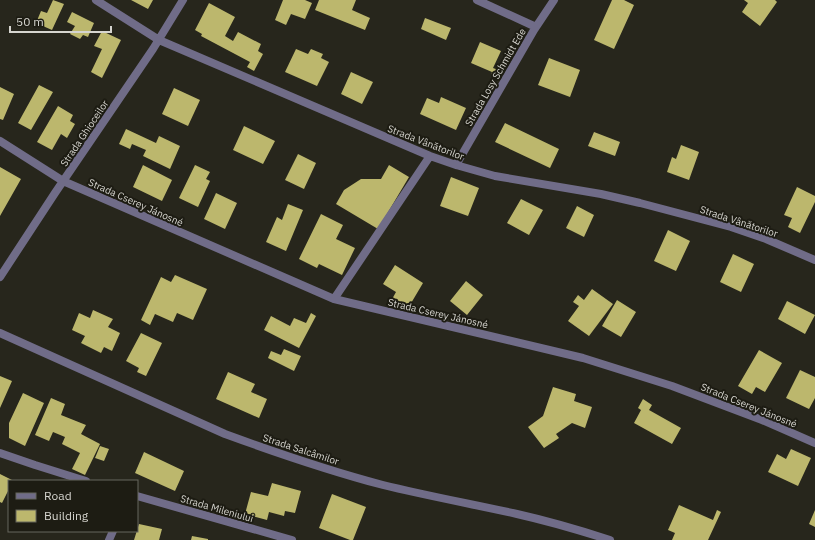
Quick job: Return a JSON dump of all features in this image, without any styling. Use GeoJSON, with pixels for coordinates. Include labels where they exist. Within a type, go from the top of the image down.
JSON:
{"type":"FeatureCollection","features":[{"type":"Feature","properties":{"kind":"street","name":"Strada Vânătorilor"},"geometry":{"type":"LineString","coordinates":[[96,0],[159,40],[430,156],[495,176],[608,196],[708,221],[766,239],[815,260]]}},
{"type":"Feature","properties":{"kind":"street","name":"Strada Ghioceilor"},"geometry":{"type":"LineString","coordinates":[[0,277],[159,40],[182,0]]}},
{"type":"Feature","properties":{"kind":"street"},"geometry":{"type":"LineString","coordinates":[[477,0],[536,27]]}},
{"type":"Feature","properties":{"kind":"street","name":"Strada Losy Schmidt Ede"},"geometry":{"type":"LineString","coordinates":[[456,165],[536,27],[554,0]]}},
{"type":"Feature","properties":{"kind":"street","name":"Strada Cserey Jánosné"},"geometry":{"type":"LineString","coordinates":[[0,141],[63,181],[334,299],[597,363],[672,386],[711,400],[762,420],[815,444]]}},
{"type":"Feature","properties":{"kind":"street"},"geometry":{"type":"LineString","coordinates":[[334,299],[430,156]]}},
{"type":"Feature","properties":{"kind":"street","name":"Strada Salcâmilor"},"geometry":{"type":"LineString","coordinates":[[0,333],[224,434],[258,446],[309,463],[382,484],[566,526],[610,540]]}},
{"type":"Feature","properties":{"kind":"street"},"geometry":{"type":"LineString","coordinates":[[0,453],[35,466],[83,480]]}},
{"type":"Feature","properties":{"kind":"street","name":"Strada Mileniului"},"geometry":{"type":"LineString","coordinates":[[138,496],[292,540]]}},
{"type":"Feature","properties":{"kind":"building"},"geometry":{"type":"Polygon","coordinates":[[[53,0],[64,4],[52,30],[36,23],[41,11],[47,13],[53,0]]]}},
{"type":"Feature","properties":{"kind":"building"},"geometry":{"type":"Polygon","coordinates":[[[131,0],[153,0],[148,9],[131,0]]]}},
{"type":"Feature","properties":{"kind":"building"},"geometry":{"type":"Polygon","coordinates":[[[283,0],[305,0],[312,3],[305,19],[291,14],[286,25],[275,20],[283,0]]]}},
{"type":"Feature","properties":{"kind":"building"},"geometry":{"type":"Polygon","coordinates":[[[319,0],[356,0],[352,10],[370,18],[365,30],[315,10],[319,0]]]}},
{"type":"Feature","properties":{"kind":"building"},"geometry":{"type":"Polygon","coordinates":[[[612,0],[624,0],[634,5],[614,49],[594,40],[612,0]]]}},
{"type":"Feature","properties":{"kind":"building"},"geometry":{"type":"Polygon","coordinates":[[[744,0],[775,0],[777,2],[760,26],[742,12],[748,3],[744,0]]]}},
{"type":"Feature","properties":{"kind":"building"},"geometry":{"type":"Polygon","coordinates":[[[209,3],[235,17],[225,36],[233,41],[238,32],[261,44],[258,51],[263,54],[254,71],[247,67],[250,62],[201,36],[202,34],[195,30],[209,3]]]}},
{"type":"Feature","properties":{"kind":"building"},"geometry":{"type":"Polygon","coordinates":[[[72,12],[94,23],[88,37],[83,35],[80,39],[70,34],[75,26],[67,22],[72,12]]]}},
{"type":"Feature","properties":{"kind":"building"},"geometry":{"type":"Polygon","coordinates":[[[425,18],[451,28],[446,40],[421,29],[425,18]]]}},
{"type":"Feature","properties":{"kind":"building"},"geometry":{"type":"Polygon","coordinates":[[[102,31],[121,40],[102,78],[91,72],[102,49],[94,46],[102,31]]]}},
{"type":"Feature","properties":{"kind":"building"},"geometry":{"type":"Polygon","coordinates":[[[480,42],[501,51],[493,68],[501,71],[498,78],[491,75],[492,72],[471,63],[480,42]]]}},
{"type":"Feature","properties":{"kind":"building"},"geometry":{"type":"Polygon","coordinates":[[[296,49],[308,54],[311,49],[323,54],[321,58],[329,62],[317,86],[285,72],[296,49]]]}},
{"type":"Feature","properties":{"kind":"building"},"geometry":{"type":"Polygon","coordinates":[[[549,58],[580,70],[570,97],[538,85],[549,58]]]}},
{"type":"Feature","properties":{"kind":"building"},"geometry":{"type":"Polygon","coordinates":[[[351,72],[373,82],[362,104],[341,94],[351,72]]]}},
{"type":"Feature","properties":{"kind":"building"},"geometry":{"type":"Polygon","coordinates":[[[39,85],[53,92],[31,130],[18,123],[39,85]]]}},
{"type":"Feature","properties":{"kind":"building"},"geometry":{"type":"Polygon","coordinates":[[[0,87],[14,94],[3,120],[0,119],[0,87]]]}},
{"type":"Feature","properties":{"kind":"building"},"geometry":{"type":"Polygon","coordinates":[[[174,88],[200,100],[188,126],[162,114],[174,88]]]}},
{"type":"Feature","properties":{"kind":"building"},"geometry":{"type":"Polygon","coordinates":[[[441,97],[466,108],[456,130],[420,114],[427,98],[439,103],[441,97]]]}},
{"type":"Feature","properties":{"kind":"building"},"geometry":{"type":"Polygon","coordinates":[[[58,106],[73,115],[70,121],[75,124],[67,138],[61,134],[52,150],[37,142],[58,106]]]}},
{"type":"Feature","properties":{"kind":"building"},"geometry":{"type":"Polygon","coordinates":[[[505,123],[559,149],[550,168],[495,142],[505,123]]]}},
{"type":"Feature","properties":{"kind":"building"},"geometry":{"type":"Polygon","coordinates":[[[244,126],[275,141],[263,164],[233,150],[244,126]]]}},
{"type":"Feature","properties":{"kind":"building"},"geometry":{"type":"Polygon","coordinates":[[[126,129],[156,143],[159,136],[180,146],[170,169],[143,156],[146,150],[132,144],[130,149],[119,144],[126,129]]]}},
{"type":"Feature","properties":{"kind":"building"},"geometry":{"type":"Polygon","coordinates":[[[594,132],[620,142],[615,156],[588,146],[594,132]]]}},
{"type":"Feature","properties":{"kind":"building"},"geometry":{"type":"Polygon","coordinates":[[[681,145],[699,152],[689,180],[667,172],[672,157],[676,159],[681,145]]]}},
{"type":"Feature","properties":{"kind":"building"},"geometry":{"type":"Polygon","coordinates":[[[298,154],[316,163],[304,189],[285,180],[298,154]]]}},
{"type":"Feature","properties":{"kind":"building"},"geometry":{"type":"Polygon","coordinates":[[[143,165],[172,180],[162,201],[133,187],[143,165]]]}},
{"type":"Feature","properties":{"kind":"building"},"geometry":{"type":"Polygon","coordinates":[[[195,165],[210,172],[206,179],[210,181],[198,207],[179,198],[195,165]]]}},
{"type":"Feature","properties":{"kind":"building"},"geometry":{"type":"Polygon","coordinates":[[[389,165],[409,177],[378,229],[336,204],[344,190],[361,179],[381,179],[389,165]]]}},
{"type":"Feature","properties":{"kind":"building"},"geometry":{"type":"Polygon","coordinates":[[[0,167],[21,179],[0,216],[0,167]]]}},
{"type":"Feature","properties":{"kind":"building"},"geometry":{"type":"Polygon","coordinates":[[[451,177],[479,188],[468,216],[440,206],[451,177]]]}},
{"type":"Feature","properties":{"kind":"building"},"geometry":{"type":"Polygon","coordinates":[[[797,187],[815,196],[815,202],[800,233],[788,227],[792,218],[784,215],[797,187]]]}},
{"type":"Feature","properties":{"kind":"building"},"geometry":{"type":"Polygon","coordinates":[[[216,193],[237,203],[225,229],[204,219],[216,193]]]}},
{"type":"Feature","properties":{"kind":"building"},"geometry":{"type":"Polygon","coordinates":[[[521,199],[543,210],[529,235],[507,223],[521,199]]]}},
{"type":"Feature","properties":{"kind":"building"},"geometry":{"type":"Polygon","coordinates":[[[288,204],[303,210],[286,251],[266,242],[277,217],[282,220],[288,204]]]}},
{"type":"Feature","properties":{"kind":"building"},"geometry":{"type":"Polygon","coordinates":[[[577,206],[594,215],[584,237],[566,228],[577,206]]]}},
{"type":"Feature","properties":{"kind":"building"},"geometry":{"type":"Polygon","coordinates":[[[321,214],[343,225],[336,239],[355,248],[342,275],[319,264],[317,268],[299,259],[321,214]]]}},
{"type":"Feature","properties":{"kind":"building"},"geometry":{"type":"Polygon","coordinates":[[[668,230],[690,241],[676,271],[654,261],[668,230]]]}},
{"type":"Feature","properties":{"kind":"building"},"geometry":{"type":"Polygon","coordinates":[[[733,254],[754,264],[741,292],[720,282],[733,254]]]}},
{"type":"Feature","properties":{"kind":"building"},"geometry":{"type":"Polygon","coordinates":[[[395,265],[423,283],[407,310],[391,301],[396,292],[383,284],[395,265]]]}},
{"type":"Feature","properties":{"kind":"building"},"geometry":{"type":"Polygon","coordinates":[[[175,275],[207,289],[193,320],[177,313],[173,322],[155,314],[150,325],[141,320],[161,277],[171,282],[175,275]]]}},
{"type":"Feature","properties":{"kind":"building"},"geometry":{"type":"Polygon","coordinates":[[[466,281],[483,295],[467,315],[450,301],[466,281]]]}},
{"type":"Feature","properties":{"kind":"building"},"geometry":{"type":"Polygon","coordinates":[[[592,289],[613,304],[589,336],[568,321],[579,306],[573,302],[578,295],[584,300],[592,289]]]}},
{"type":"Feature","properties":{"kind":"building"},"geometry":{"type":"Polygon","coordinates":[[[617,300],[636,312],[621,337],[602,326],[617,300]]]}},
{"type":"Feature","properties":{"kind":"building"},"geometry":{"type":"Polygon","coordinates":[[[787,301],[815,315],[805,334],[778,319],[787,301]]]}},
{"type":"Feature","properties":{"kind":"building"},"geometry":{"type":"Polygon","coordinates":[[[93,310],[113,319],[108,327],[120,333],[112,351],[104,347],[101,353],[81,343],[85,336],[72,330],[79,313],[90,318],[93,310]]]}},
{"type":"Feature","properties":{"kind":"building"},"geometry":{"type":"Polygon","coordinates":[[[311,313],[316,316],[299,348],[264,330],[271,316],[290,326],[294,318],[306,323],[311,313]]]}},
{"type":"Feature","properties":{"kind":"building"},"geometry":{"type":"Polygon","coordinates":[[[141,333],[162,343],[146,376],[137,372],[139,368],[126,361],[141,333]]]}},
{"type":"Feature","properties":{"kind":"building"},"geometry":{"type":"Polygon","coordinates":[[[284,349],[301,356],[294,371],[268,358],[271,351],[281,355],[284,349]]]}},
{"type":"Feature","properties":{"kind":"building"},"geometry":{"type":"Polygon","coordinates":[[[759,350],[782,363],[765,392],[756,387],[752,394],[738,386],[759,350]]]}},
{"type":"Feature","properties":{"kind":"building"},"geometry":{"type":"Polygon","coordinates":[[[800,370],[815,377],[815,398],[809,409],[786,398],[800,370]]]}},
{"type":"Feature","properties":{"kind":"building"},"geometry":{"type":"Polygon","coordinates":[[[228,372],[255,384],[251,392],[267,399],[259,418],[216,399],[228,372]]]}},
{"type":"Feature","properties":{"kind":"building"},"geometry":{"type":"Polygon","coordinates":[[[0,376],[12,381],[0,408],[0,376]]]}},
{"type":"Feature","properties":{"kind":"building"},"geometry":{"type":"Polygon","coordinates":[[[553,387],[576,394],[574,401],[592,407],[585,428],[572,423],[556,434],[559,438],[544,448],[528,427],[543,416],[553,387]]]}},
{"type":"Feature","properties":{"kind":"building"},"geometry":{"type":"Polygon","coordinates":[[[23,393],[44,403],[25,446],[9,438],[9,423],[23,393]]]}},
{"type":"Feature","properties":{"kind":"building"},"geometry":{"type":"Polygon","coordinates":[[[51,398],[65,404],[61,415],[86,425],[81,434],[100,444],[85,475],[72,469],[80,453],[62,444],[65,437],[53,432],[49,441],[35,435],[51,398]]]}},
{"type":"Feature","properties":{"kind":"building"},"geometry":{"type":"Polygon","coordinates":[[[643,399],[652,405],[649,410],[681,428],[672,444],[634,423],[641,410],[638,408],[643,399]]]}},
{"type":"Feature","properties":{"kind":"building"},"geometry":{"type":"Polygon","coordinates":[[[100,446],[109,449],[104,461],[95,458],[100,446]]]}},
{"type":"Feature","properties":{"kind":"building"},"geometry":{"type":"Polygon","coordinates":[[[791,449],[811,458],[798,486],[768,472],[777,454],[786,459],[791,449]]]}},
{"type":"Feature","properties":{"kind":"building"},"geometry":{"type":"Polygon","coordinates":[[[144,452],[184,471],[175,491],[135,473],[144,452]]]}},
{"type":"Feature","properties":{"kind":"building"},"geometry":{"type":"Polygon","coordinates":[[[0,474],[12,480],[8,480],[8,491],[2,503],[0,502],[0,474]]]}},
{"type":"Feature","properties":{"kind":"building"},"geometry":{"type":"Polygon","coordinates":[[[272,483],[301,491],[295,513],[285,511],[284,516],[269,512],[267,520],[245,514],[251,492],[268,496],[272,483]]]}},
{"type":"Feature","properties":{"kind":"building"},"geometry":{"type":"Polygon","coordinates":[[[332,494],[366,507],[353,540],[319,528],[332,494]]]}},
{"type":"Feature","properties":{"kind":"building"},"geometry":{"type":"Polygon","coordinates":[[[679,505],[713,520],[717,510],[721,512],[708,540],[672,540],[675,533],[668,530],[679,505]]]}},
{"type":"Feature","properties":{"kind":"building"},"geometry":{"type":"Polygon","coordinates":[[[815,510],[815,527],[809,524],[815,510]]]}},
{"type":"Feature","properties":{"kind":"building"},"geometry":{"type":"Polygon","coordinates":[[[139,524],[162,529],[159,540],[134,540],[136,532],[138,532],[139,524]]]}},
{"type":"Feature","properties":{"kind":"building"},"geometry":{"type":"Polygon","coordinates":[[[192,536],[208,539],[208,540],[191,540],[192,536]]]}}]}
